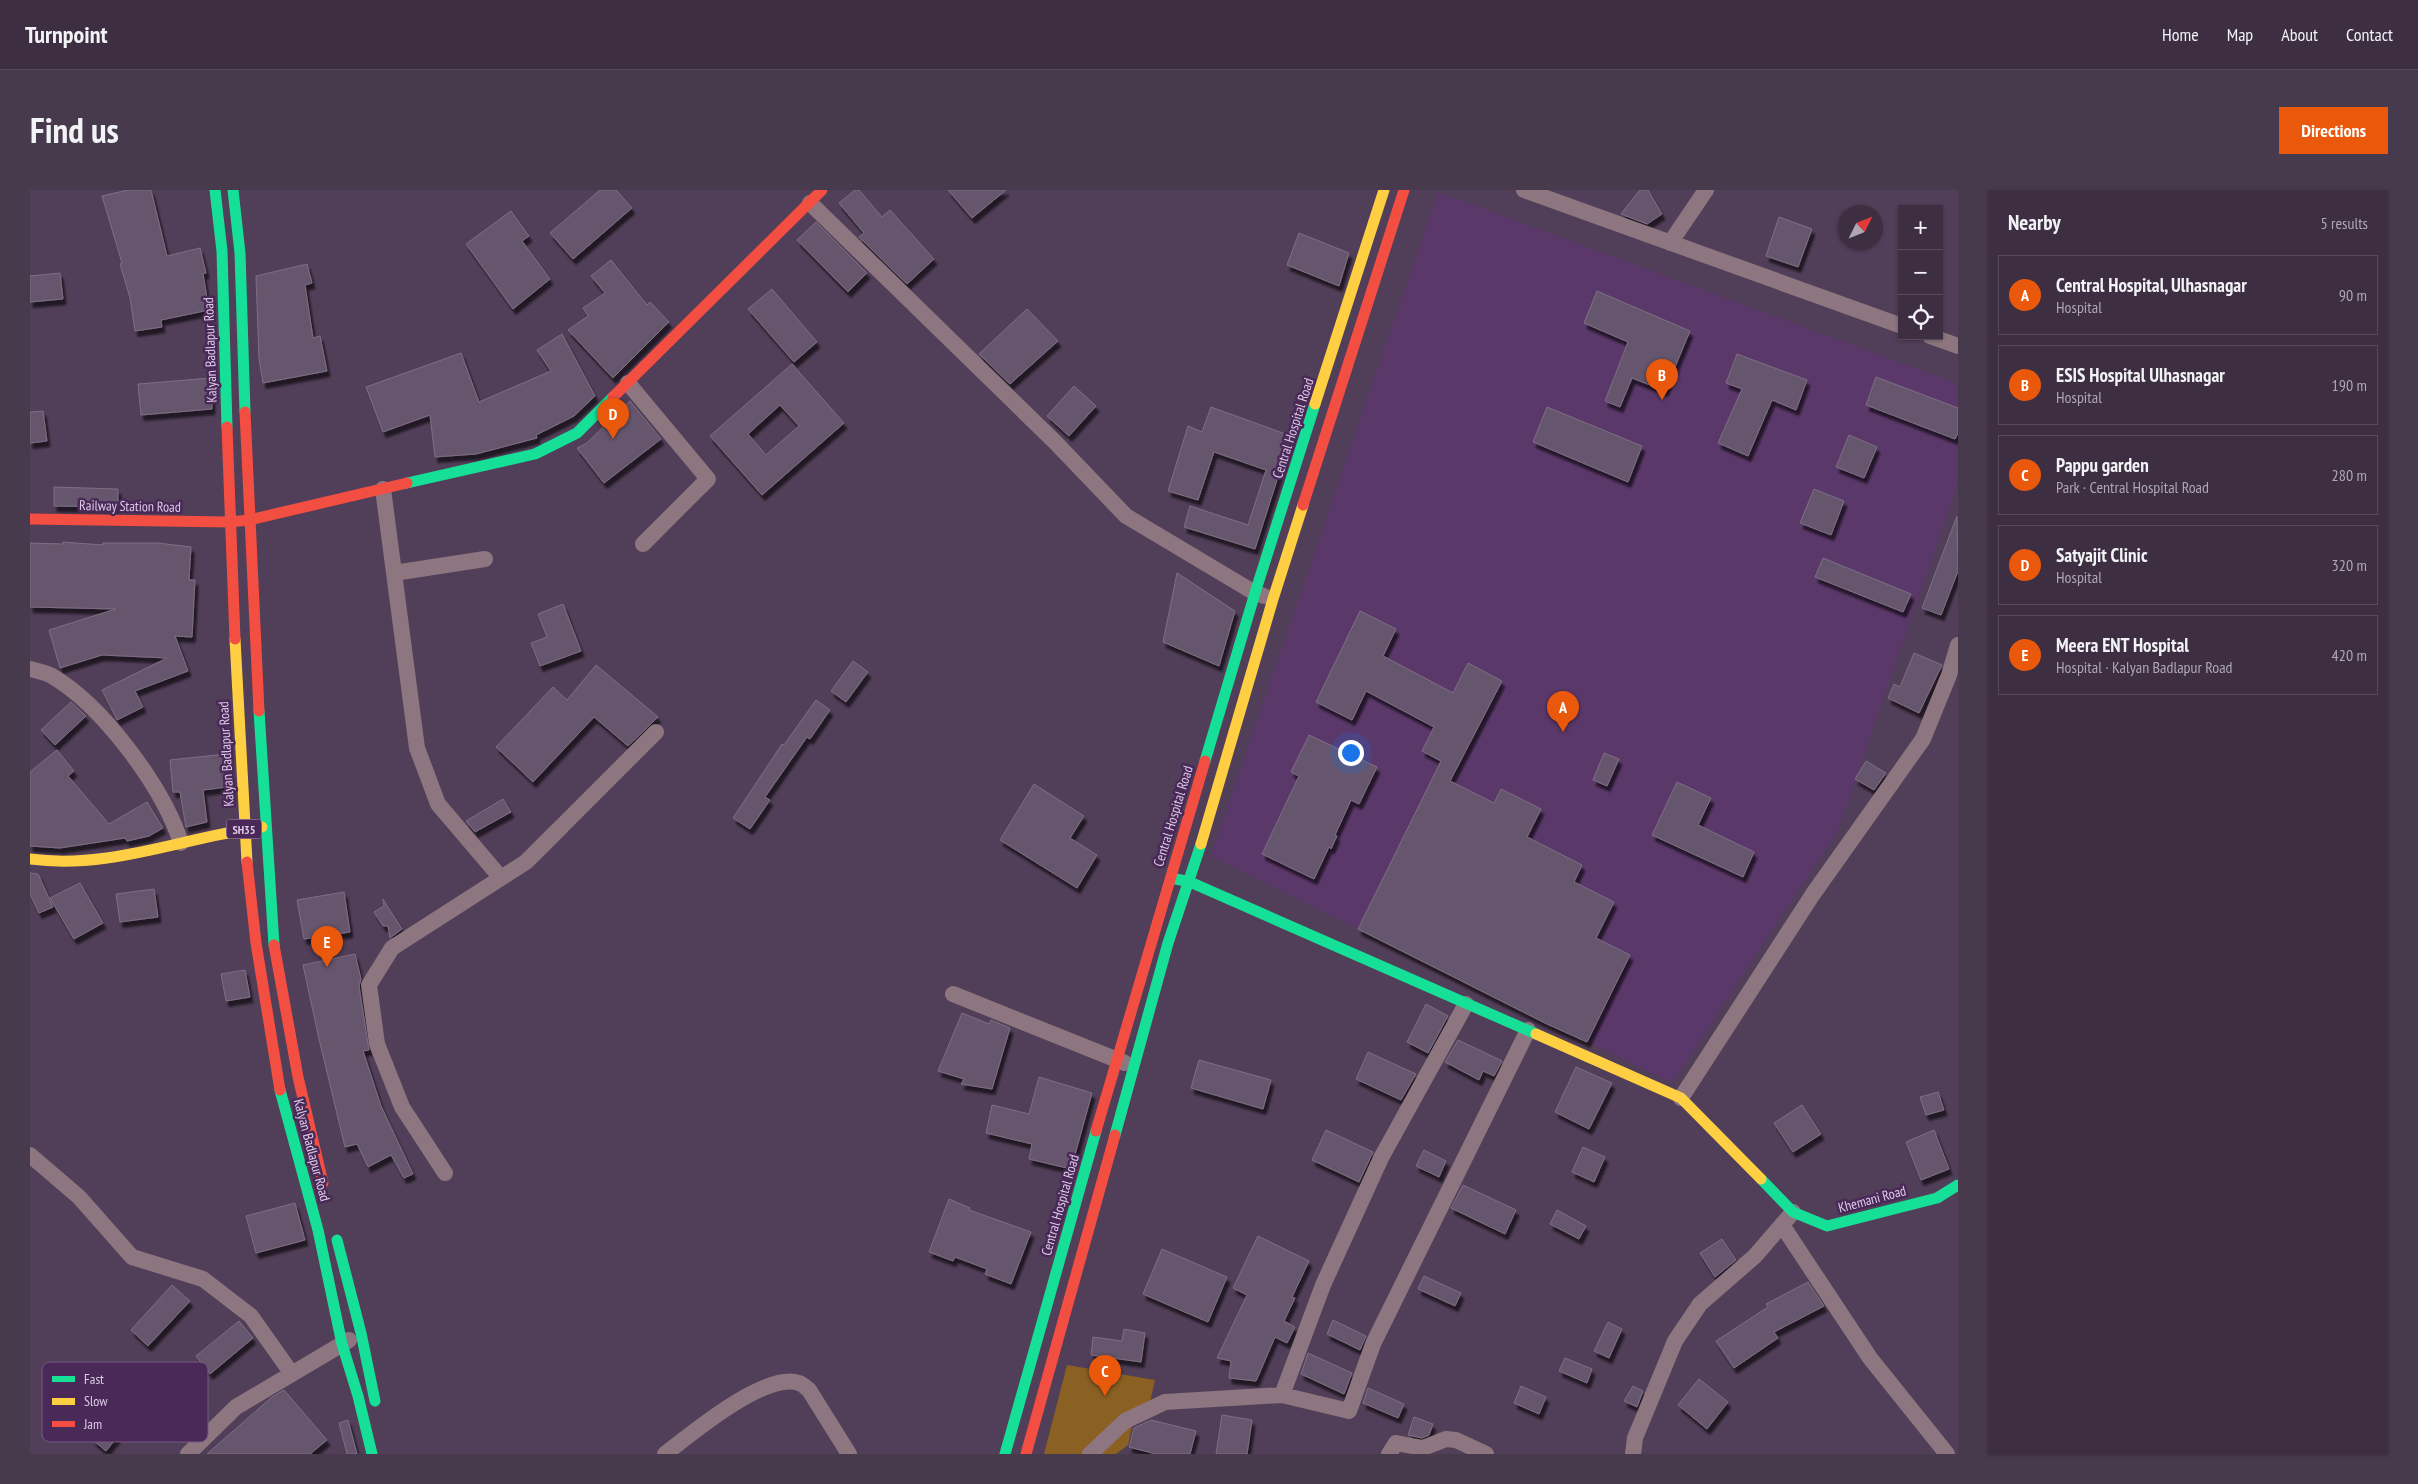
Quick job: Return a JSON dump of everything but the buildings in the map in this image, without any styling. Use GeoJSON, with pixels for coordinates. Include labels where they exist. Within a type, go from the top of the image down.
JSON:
{"type":"FeatureCollection","features":[{"type":"Feature","properties":{"kind":"street","name":"Kalyan Badlapur Road"},"geometry":{"type":"LineString","coordinates":[[215,190],[222,251],[230,522],[244,830],[256,943],[280,1088],[318,1230],[342,1344],[358,1396],[372,1454]]}},
{"type":"Feature","properties":{"kind":"street","name":"Kalyan Badlapur Road"},"geometry":{"type":"LineString","coordinates":[[233,190],[240,253],[249,520],[265,826],[275,953],[298,1076],[327,1198]]}},
{"type":"Feature","properties":{"kind":"street","name":"Railway Station Road"},"geometry":{"type":"LineString","coordinates":[[30,519],[230,522],[249,520],[535,454],[577,432],[822,190]]}},
{"type":"Feature","properties":{"kind":"street","name":"Central Hospital Road"},"geometry":{"type":"LineString","coordinates":[[1005,1454],[1116,1059],[1255,593],[1384,190]]}},
{"type":"Feature","properties":{"kind":"street"},"geometry":{"type":"LineString","coordinates":[[1026,1454],[1168,943],[1190,882],[1273,599],[1404,190]]}},
{"type":"Feature","properties":{"kind":"street"},"geometry":{"type":"LineString","coordinates":[[1524,190],[1898,325]]}},
{"type":"Feature","properties":{"kind":"street"},"geometry":{"type":"LineString","coordinates":[[1670,243],[1706,190]]}},
{"type":"Feature","properties":{"kind":"street"},"geometry":{"type":"LineString","coordinates":[[810,203],[1054,442],[1126,516],[1255,593],[1273,599]]}},
{"type":"Feature","properties":{"kind":"street"},"geometry":{"type":"LineString","coordinates":[[1941,340],[1958,346]]}},
{"type":"Feature","properties":{"kind":"street"},"geometry":{"type":"LineString","coordinates":[[628,383],[708,479],[642,544]]}},
{"type":"Feature","properties":{"kind":"street"},"geometry":{"type":"LineString","coordinates":[[383,489],[417,748],[438,804],[501,878]]}},
{"type":"Feature","properties":{"kind":"street"},"geometry":{"type":"LineString","coordinates":[[394,573],[485,559]]}},
{"type":"Feature","properties":{"kind":"street"},"geometry":{"type":"LineString","coordinates":[[1681,1098],[1813,894],[1923,739],[1957,654]]}},
{"type":"Feature","properties":{"kind":"street"},"geometry":{"type":"LineString","coordinates":[[30,669],[50,675],[75,692],[102,719],[156,791],[174,823],[180,843]]}},
{"type":"Feature","properties":{"kind":"street"},"geometry":{"type":"LineString","coordinates":[[445,1173],[402,1108],[377,1044],[369,985],[392,948],[526,862],[656,732]]}},
{"type":"Feature","properties":{"kind":"street"},"geometry":{"type":"LineString","coordinates":[[30,859],[54,864],[137,854],[180,843],[265,826]]}},
{"type":"Feature","properties":{"kind":"street"},"geometry":{"type":"LineString","coordinates":[[1170,878],[1190,882],[1681,1098],[1792,1212],[1755,1256],[1700,1304],[1675,1341],[1635,1438],[1633,1454]]}},
{"type":"Feature","properties":{"kind":"street"},"geometry":{"type":"LineString","coordinates":[[953,994],[1133,1066]]}},
{"type":"Feature","properties":{"kind":"street"},"geometry":{"type":"LineString","coordinates":[[1282,1395],[1323,1285],[1381,1158],[1466,1004]]}},
{"type":"Feature","properties":{"kind":"street"},"geometry":{"type":"LineString","coordinates":[[1090,1454],[1125,1421],[1166,1402],[1282,1395],[1349,1411],[1373,1344],[1528,1030]]}},
{"type":"Feature","properties":{"kind":"street"},"geometry":{"type":"LineString","coordinates":[[30,1155],[79,1197],[132,1257],[203,1279],[251,1316],[292,1374]]}},
{"type":"Feature","properties":{"kind":"street","name":"Khemani Road"},"geometry":{"type":"LineString","coordinates":[[1792,1212],[1827,1226],[1937,1198],[1958,1185]]}},
{"type":"Feature","properties":{"kind":"street"},"geometry":{"type":"LineString","coordinates":[[1782,1225],[1870,1358],[1947,1454]]}},
{"type":"Feature","properties":{"kind":"street"},"geometry":{"type":"LineString","coordinates":[[333,1226],[362,1333],[378,1416]]}},
{"type":"Feature","properties":{"kind":"street"},"geometry":{"type":"LineString","coordinates":[[208,1434],[236,1407],[362,1333]]}},
{"type":"Feature","properties":{"kind":"street"},"geometry":{"type":"LineString","coordinates":[[665,1454],[729,1406],[764,1388],[784,1383],[799,1383],[809,1390],[850,1454]]}},
{"type":"Feature","properties":{"kind":"street"},"geometry":{"type":"LineString","coordinates":[[1389,1454],[1396,1442],[1423,1448],[1446,1439],[1456,1440],[1486,1454]]}},
{"type":"Feature","properties":{"kind":"street"},"geometry":{"type":"LineString","coordinates":[[188,1454],[200,1442]]}},
{"type":"Feature","properties":{"kind":"shaded area"},"geometry":{"type":"Polygon","coordinates":[[[1438,192],[1958,384],[1958,483],[1838,830],[1672,1083],[1211,856],[1438,192]]]}},
{"type":"Feature","properties":{"kind":"shaded area"},"geometry":{"type":"Polygon","coordinates":[[[1067,1365],[1155,1380],[1147,1415],[1135,1413],[1128,1445],[1116,1454],[1044,1454],[1067,1365]]]}},
{"type":"Feature","properties":{"kind":"traffic: fast"},"geometry":{"type":"LineString","coordinates":[[215,190],[222,251],[227,427]]}},
{"type":"Feature","properties":{"kind":"traffic: fast"},"geometry":{"type":"LineString","coordinates":[[233,190],[240,253],[245,412]]}},
{"type":"Feature","properties":{"kind":"traffic: fast"},"geometry":{"type":"LineString","coordinates":[[407,483],[535,454],[577,433],[613,397]]}},
{"type":"Feature","properties":{"kind":"traffic: fast"},"geometry":{"type":"LineString","coordinates":[[1205,761],[1255,593],[1315,404]]}},
{"type":"Feature","properties":{"kind":"traffic: fast"},"geometry":{"type":"LineString","coordinates":[[259,711],[274,945]]}},
{"type":"Feature","properties":{"kind":"traffic: fast"},"geometry":{"type":"LineString","coordinates":[[1115,1135],[1168,943],[1201,844]]}},
{"type":"Feature","properties":{"kind":"traffic: fast"},"geometry":{"type":"LineString","coordinates":[[1176,879],[1190,882],[1536,1034]]}},
{"type":"Feature","properties":{"kind":"traffic: fast"},"geometry":{"type":"LineString","coordinates":[[280,1090],[318,1230],[342,1344],[358,1396],[372,1454]]}},
{"type":"Feature","properties":{"kind":"traffic: fast"},"geometry":{"type":"LineString","coordinates":[[1005,1454],[1096,1131]]}},
{"type":"Feature","properties":{"kind":"traffic: fast"},"geometry":{"type":"LineString","coordinates":[[1761,1179],[1793,1212],[1827,1226],[1937,1198],[1958,1185]]}},
{"type":"Feature","properties":{"kind":"traffic: fast"},"geometry":{"type":"LineString","coordinates":[[337,1240],[361,1333],[375,1401]]}},
{"type":"Feature","properties":{"kind":"traffic: slow"},"geometry":{"type":"LineString","coordinates":[[1315,404],[1384,190]]}},
{"type":"Feature","properties":{"kind":"traffic: slow"},"geometry":{"type":"LineString","coordinates":[[1201,844],[1273,599],[1303,505]]}},
{"type":"Feature","properties":{"kind":"traffic: slow"},"geometry":{"type":"LineString","coordinates":[[235,639],[247,862]]}},
{"type":"Feature","properties":{"kind":"traffic: slow"},"geometry":{"type":"LineString","coordinates":[[30,859],[89,860],[147,851],[262,827]]}},
{"type":"Feature","properties":{"kind":"traffic: slow"},"geometry":{"type":"LineString","coordinates":[[1536,1034],[1681,1098],[1761,1179]]}},
{"type":"Feature","properties":{"kind":"traffic: jam"},"geometry":{"type":"LineString","coordinates":[[613,397],[822,190]]}},
{"type":"Feature","properties":{"kind":"traffic: jam"},"geometry":{"type":"LineString","coordinates":[[1303,505],[1404,190]]}},
{"type":"Feature","properties":{"kind":"traffic: jam"},"geometry":{"type":"LineString","coordinates":[[245,412],[259,711]]}},
{"type":"Feature","properties":{"kind":"traffic: jam"},"geometry":{"type":"LineString","coordinates":[[227,427],[235,639]]}},
{"type":"Feature","properties":{"kind":"traffic: jam"},"geometry":{"type":"LineString","coordinates":[[30,519],[230,522],[249,520],[407,483]]}},
{"type":"Feature","properties":{"kind":"traffic: jam"},"geometry":{"type":"LineString","coordinates":[[1096,1131],[1205,761]]}},
{"type":"Feature","properties":{"kind":"traffic: jam"},"geometry":{"type":"LineString","coordinates":[[247,862],[256,943],[280,1090]]}},
{"type":"Feature","properties":{"kind":"traffic: jam"},"geometry":{"type":"LineString","coordinates":[[274,945],[298,1077],[323,1183]]}},
{"type":"Feature","properties":{"kind":"traffic: jam"},"geometry":{"type":"LineString","coordinates":[[1026,1454],[1115,1135]]}},
{"type":"Feature","properties":{"kind":"place","name":"ESIS Hospital Ulhasnagar"},"geometry":{"type":"Point","coordinates":[1662,400]}},
{"type":"Feature","properties":{"kind":"place","name":"Satyajit Clinic"},"geometry":{"type":"Point","coordinates":[613,439]}},
{"type":"Feature","properties":{"kind":"place","name":"Central Hospital, Ulhasnagar"},"geometry":{"type":"Point","coordinates":[1563,732]}},
{"type":"Feature","properties":{"kind":"place","name":"Meera ENT Hospital"},"geometry":{"type":"Point","coordinates":[327,967]}},
{"type":"Feature","properties":{"kind":"place","name":"Pappu garden"},"geometry":{"type":"Point","coordinates":[1105,1396]}}]}
